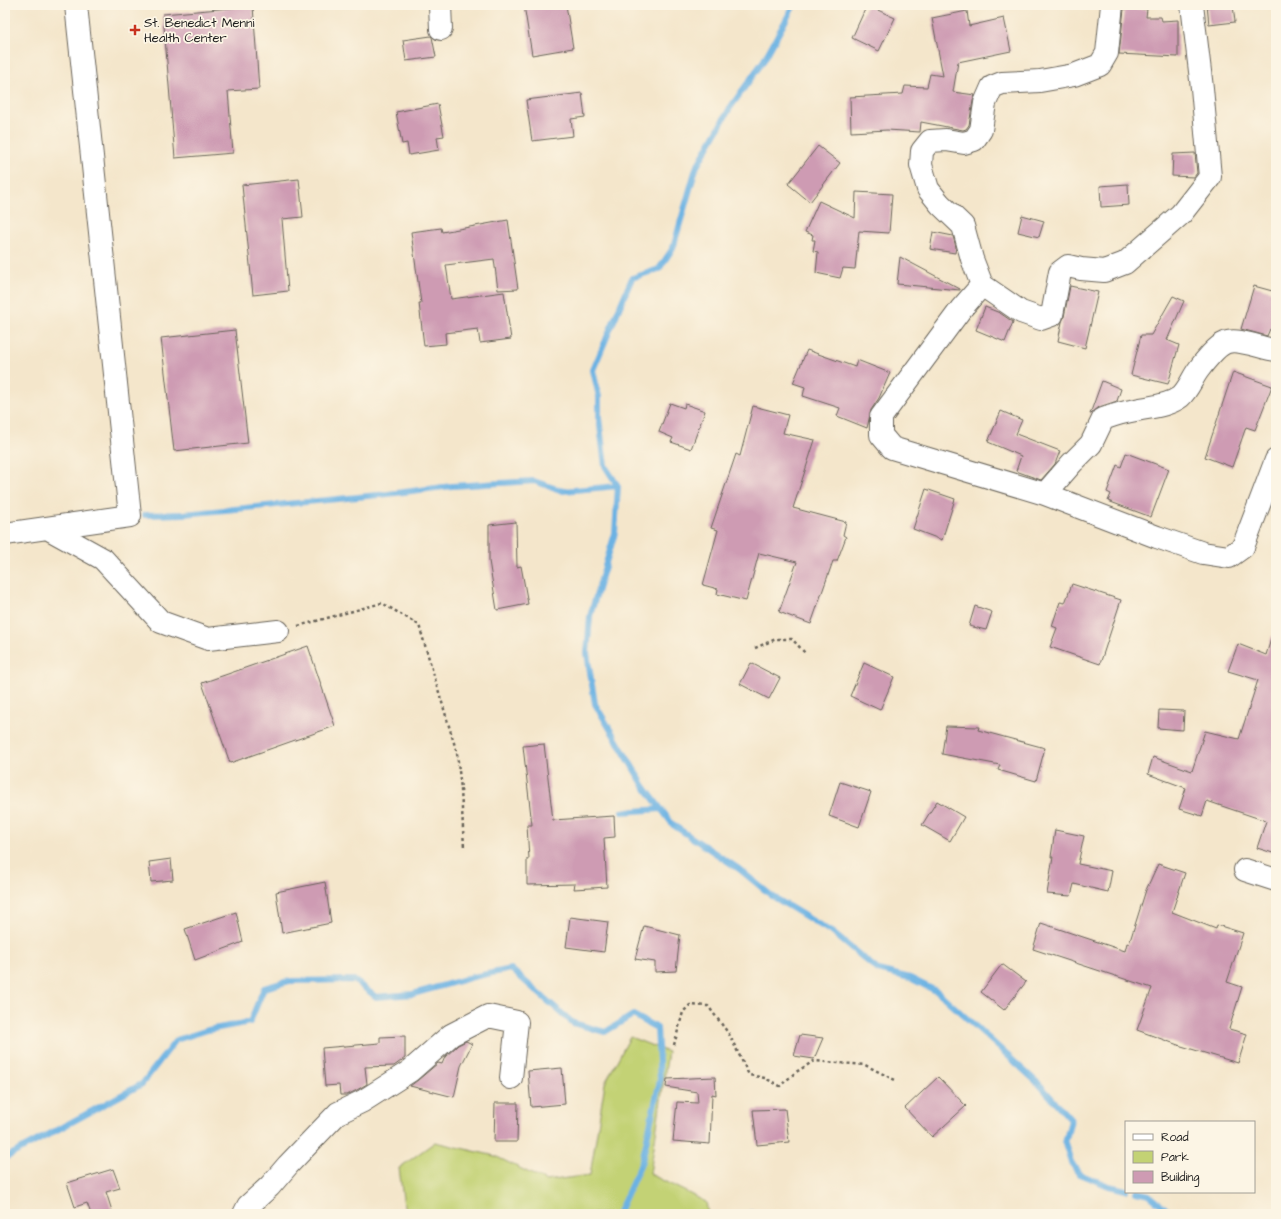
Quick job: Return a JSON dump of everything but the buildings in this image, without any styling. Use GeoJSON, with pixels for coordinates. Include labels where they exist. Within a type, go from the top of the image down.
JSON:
{"type":"FeatureCollection","features":[{"type":"Feature","properties":{"kind":"street"},"geometry":{"type":"LineString","coordinates":[[5,534],[130,516],[76,5]]}},
{"type":"Feature","properties":{"kind":"street"},"geometry":{"type":"LineString","coordinates":[[440,5],[441,29]]}},
{"type":"Feature","properties":{"kind":"street"},"geometry":{"type":"LineString","coordinates":[[1112,5],[1107,53],[1100,65],[1074,75],[1040,81],[1002,83],[992,87],[985,103],[981,130],[974,140],[964,143],[946,140],[930,141],[922,151],[921,165],[928,189],[940,204],[963,226],[972,259],[982,285],[1021,312],[1042,319],[1052,315],[1060,272],[1068,266],[1104,271],[1124,263],[1181,214],[1210,177],[1202,88],[1192,5]]}},
{"type":"Feature","properties":{"kind":"street"},"geometry":{"type":"LineString","coordinates":[[982,285],[961,309],[881,417],[881,435],[892,448],[1045,494],[1203,553],[1229,557],[1243,548],[1276,460]]}},
{"type":"Feature","properties":{"kind":"street"},"geometry":{"type":"LineString","coordinates":[[1045,494],[1072,462],[1091,444],[1103,419],[1115,414],[1161,405],[1180,397],[1190,386],[1199,369],[1225,342],[1239,341],[1276,350]]}},
{"type":"Feature","properties":{"kind":"street"},"geometry":{"type":"LineString","coordinates":[[47,528],[102,559],[161,622],[208,639],[278,631]]}},
{"type":"Feature","properties":{"kind":"street"},"geometry":{"type":"LineString","coordinates":[[1245,870],[1276,880]]}},
{"type":"Feature","properties":{"kind":"street"},"geometry":{"type":"LineString","coordinates":[[244,1214],[248,1206],[270,1186],[338,1113],[363,1101],[410,1071],[451,1035],[488,1016],[517,1022],[511,1078]]}},
{"type":"Feature","properties":{"kind":"path"},"geometry":{"type":"LineString","coordinates":[[278,631],[382,603],[419,625],[457,753],[462,789],[464,848]]}},
{"type":"Feature","properties":{"kind":"path"},"geometry":{"type":"LineString","coordinates":[[755,648],[776,639],[792,639],[806,654]]}},
{"type":"Feature","properties":{"kind":"path"},"geometry":{"type":"LineString","coordinates":[[674,1045],[683,1012],[690,1005],[708,1006],[729,1034],[749,1075],[765,1078],[780,1086],[796,1072],[814,1061],[864,1065],[897,1081]]}},
{"type":"Feature","properties":{"kind":"green space"},"geometry":{"type":"Polygon","coordinates":[[[630,1037],[668,1052],[650,1174],[706,1202],[708,1214],[405,1214],[399,1168],[435,1142],[495,1156],[546,1181],[590,1175],[605,1083],[630,1037]]]}},
{"type":"Feature","properties":{"kind":"waterway"},"geometry":{"type":"LineString","coordinates":[[618,486],[605,466],[599,418],[599,397],[593,370],[632,278],[659,269],[673,248],[696,168],[730,108],[764,60],[794,5]]}},
{"type":"Feature","properties":{"kind":"waterway"},"geometry":{"type":"LineString","coordinates":[[145,515],[184,514],[388,494],[452,486],[534,481],[563,491],[618,486],[615,533],[590,616],[587,653],[595,704],[644,786],[673,825],[739,869],[772,896],[833,933],[878,970],[910,978],[938,992],[1040,1085],[1071,1120],[1065,1143],[1071,1162],[1079,1174],[1109,1186],[1125,1190]]}},
{"type":"Feature","properties":{"kind":"waterway"},"geometry":{"type":"LineString","coordinates":[[622,812],[661,809]]}},
{"type":"Feature","properties":{"kind":"waterway"},"geometry":{"type":"LineString","coordinates":[[5,1158],[142,1084],[176,1040],[208,1030],[250,1022],[264,988],[289,981],[354,980],[376,997],[413,994],[473,977],[511,969],[573,1023],[605,1032],[633,1015],[657,1028],[660,1080],[642,1161],[618,1214]]}},
{"type":"Feature","properties":{"kind":"waterway"},"geometry":{"type":"LineString","coordinates":[[1140,1193],[1149,1195],[1170,1214]]}},
{"type":"Feature","properties":{"kind":"waterway"},"geometry":{"type":"LineString","coordinates":[[749,1214],[771,1214]]}},
{"type":"Feature","properties":{"kind":"place","name":"St. Benedict Menni Health Center"},"geometry":{"type":"Point","coordinates":[135,30]}}]}
